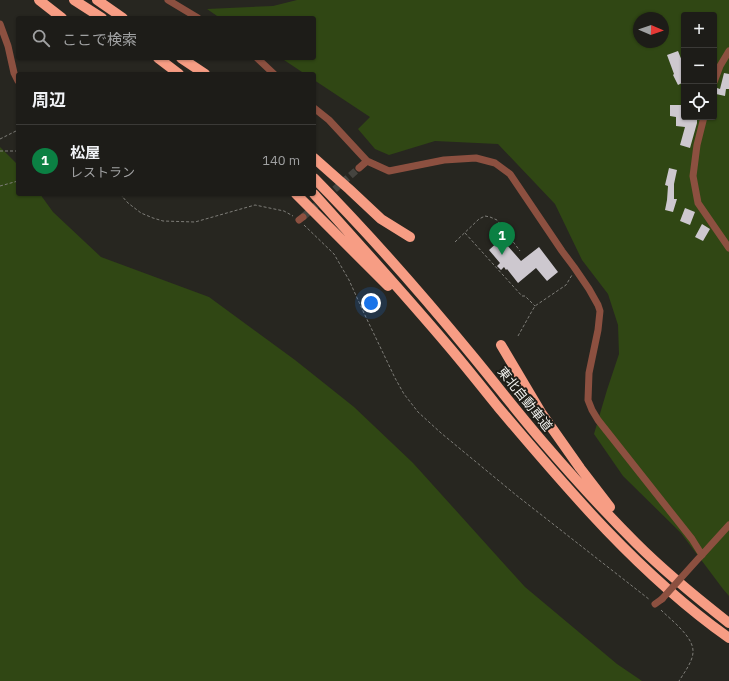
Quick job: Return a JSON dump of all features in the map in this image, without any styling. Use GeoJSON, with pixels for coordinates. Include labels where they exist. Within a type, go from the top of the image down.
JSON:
{"type":"FeatureCollection","features":[{"type":"Feature","properties":{"kind":"highway"},"geometry":{"type":"LineString","coordinates":[[39,0],[59,16]]}},
{"type":"Feature","properties":{"kind":"highway"},"geometry":{"type":"LineString","coordinates":[[74,0],[99,16]]}},
{"type":"Feature","properties":{"kind":"highway"},"geometry":{"type":"LineString","coordinates":[[97,0],[121,16]]}},
{"type":"Feature","properties":{"kind":"highway"},"geometry":{"type":"LineString","coordinates":[[161,60],[176,72]]}},
{"type":"Feature","properties":{"kind":"highway"},"geometry":{"type":"LineString","coordinates":[[181,60],[196,72]]}},
{"type":"Feature","properties":{"kind":"highway"},"geometry":{"type":"LineString","coordinates":[[185,60],[202,72]]}},
{"type":"Feature","properties":{"kind":"highway"},"geometry":{"type":"LineString","coordinates":[[316,160],[381,219],[410,237]]}},
{"type":"Feature","properties":{"kind":"highway","name":"東北自動車道"},"geometry":{"type":"LineString","coordinates":[[316,180],[369,236],[425,300],[472,354],[542,441],[607,513],[637,544],[672,576],[729,623]]}},
{"type":"Feature","properties":{"kind":"highway"},"geometry":{"type":"LineString","coordinates":[[298,196],[450,348]]}},
{"type":"Feature","properties":{"kind":"highway","name":"東北自動車道"},"geometry":{"type":"LineString","coordinates":[[316,196],[450,348],[534,449],[603,527],[663,586],[729,638]]}},
{"type":"Feature","properties":{"kind":"highway"},"geometry":{"type":"LineString","coordinates":[[501,345],[542,414],[637,544]]}},
{"type":"Feature","properties":{"kind":"street"},"geometry":{"type":"LineString","coordinates":[[168,0],[195,16]]}},
{"type":"Feature","properties":{"kind":"street"},"geometry":{"type":"LineString","coordinates":[[0,24],[8,46],[16,76]]}},
{"type":"Feature","properties":{"kind":"street"},"geometry":{"type":"LineString","coordinates":[[717,74],[729,51]]}},
{"type":"Feature","properties":{"kind":"street"},"geometry":{"type":"LineString","coordinates":[[260,60],[272,72]]}},
{"type":"Feature","properties":{"kind":"street"},"geometry":{"type":"LineString","coordinates":[[316,110],[329,120],[367,161],[389,171],[444,160],[476,158],[495,163],[510,174],[562,251],[575,267],[598,305],[600,311],[598,330],[589,374],[588,400],[592,410],[598,420],[692,539],[700,557]]}},
{"type":"Feature","properties":{"kind":"street"},"geometry":{"type":"LineString","coordinates":[[703,120],[697,145],[692,176],[698,203],[729,248]]}},
{"type":"Feature","properties":{"kind":"street"},"geometry":{"type":"LineString","coordinates":[[359,168],[367,161]]}},
{"type":"Feature","properties":{"kind":"street"},"geometry":{"type":"LineString","coordinates":[[655,604],[662,599],[729,525]]}},
{"type":"Feature","properties":{"kind":"path"},"geometry":{"type":"LineString","coordinates":[[0,139],[16,131]]}},
{"type":"Feature","properties":{"kind":"path"},"geometry":{"type":"LineString","coordinates":[[0,151],[16,151]]}},
{"type":"Feature","properties":{"kind":"path"},"geometry":{"type":"LineString","coordinates":[[0,186],[16,182]]}},
{"type":"Feature","properties":{"kind":"path"},"geometry":{"type":"LineString","coordinates":[[122,196],[141,213],[163,221],[194,222],[255,205],[284,211],[301,218],[334,254],[349,280],[395,378],[404,394],[418,412],[516,495],[655,604],[687,636],[692,645],[693,653],[689,665],[679,681]]}},
{"type":"Feature","properties":{"kind":"path"},"geometry":{"type":"LineString","coordinates":[[455,242],[479,219],[485,216],[497,220],[520,251]]}},
{"type":"Feature","properties":{"kind":"path"},"geometry":{"type":"LineString","coordinates":[[465,233],[522,296],[525,296],[535,306]]}},
{"type":"Feature","properties":{"kind":"path"},"geometry":{"type":"LineString","coordinates":[[518,336],[535,306],[566,285],[575,267]]}},
{"type":"Feature","properties":{"kind":"green space"},"geometry":{"type":"Polygon","coordinates":[[[297,0],[729,0],[729,596],[681,533],[623,476],[594,434],[619,354],[618,325],[608,294],[582,260],[555,204],[498,144],[435,141],[389,155],[375,149],[358,129],[370,117],[316,81],[316,72],[302,72],[284,60],[316,60],[316,16],[217,16],[207,9],[273,6],[297,0]]]}},
{"type":"Feature","properties":{"kind":"green space"},"geometry":{"type":"Polygon","coordinates":[[[0,147],[16,163],[16,196],[41,196],[53,212],[101,257],[209,297],[295,360],[354,407],[413,463],[525,587],[617,664],[642,681],[0,681],[0,147]]]}},
{"type":"Feature","properties":{"kind":"building"},"geometry":{"type":"Polygon","coordinates":[[[678,51],[681,58],[681,84],[678,85],[673,75],[674,74],[667,55],[678,51]]]}},
{"type":"Feature","properties":{"kind":"building"},"geometry":{"type":"Polygon","coordinates":[[[724,73],[729,74],[729,89],[726,89],[725,96],[717,94],[717,88],[720,89],[724,73]]]}},
{"type":"Feature","properties":{"kind":"building"},"geometry":{"type":"Polygon","coordinates":[[[670,105],[681,105],[681,120],[697,120],[690,148],[680,145],[685,127],[676,126],[676,117],[670,116],[670,105]]]}},
{"type":"Feature","properties":{"kind":"building"},"geometry":{"type":"Polygon","coordinates":[[[669,168],[677,170],[674,184],[674,199],[677,199],[673,212],[665,210],[668,186],[665,185],[669,168]]]}},
{"type":"Feature","properties":{"kind":"building"},"geometry":{"type":"Polygon","coordinates":[[[685,208],[695,212],[690,225],[680,221],[685,208]]]}},
{"type":"Feature","properties":{"kind":"building"},"geometry":{"type":"Polygon","coordinates":[[[702,224],[710,229],[703,241],[695,237],[702,224]]]}},
{"type":"Feature","properties":{"kind":"building"},"geometry":{"type":"Polygon","coordinates":[[[500,240],[502,242],[504,240],[508,244],[507,245],[521,261],[539,247],[558,272],[547,281],[536,268],[518,283],[507,269],[506,270],[504,267],[501,270],[497,266],[500,263],[489,250],[500,240]]]}},
{"type":"Feature","properties":{"kind":"tunnel"},"geometry":{"type":"LineString","coordinates":[[303,217],[359,168]]}},
{"type":"Feature","properties":{"kind":"place","name":"松屋"},"geometry":{"type":"Point","coordinates":[502,255]}}]}
